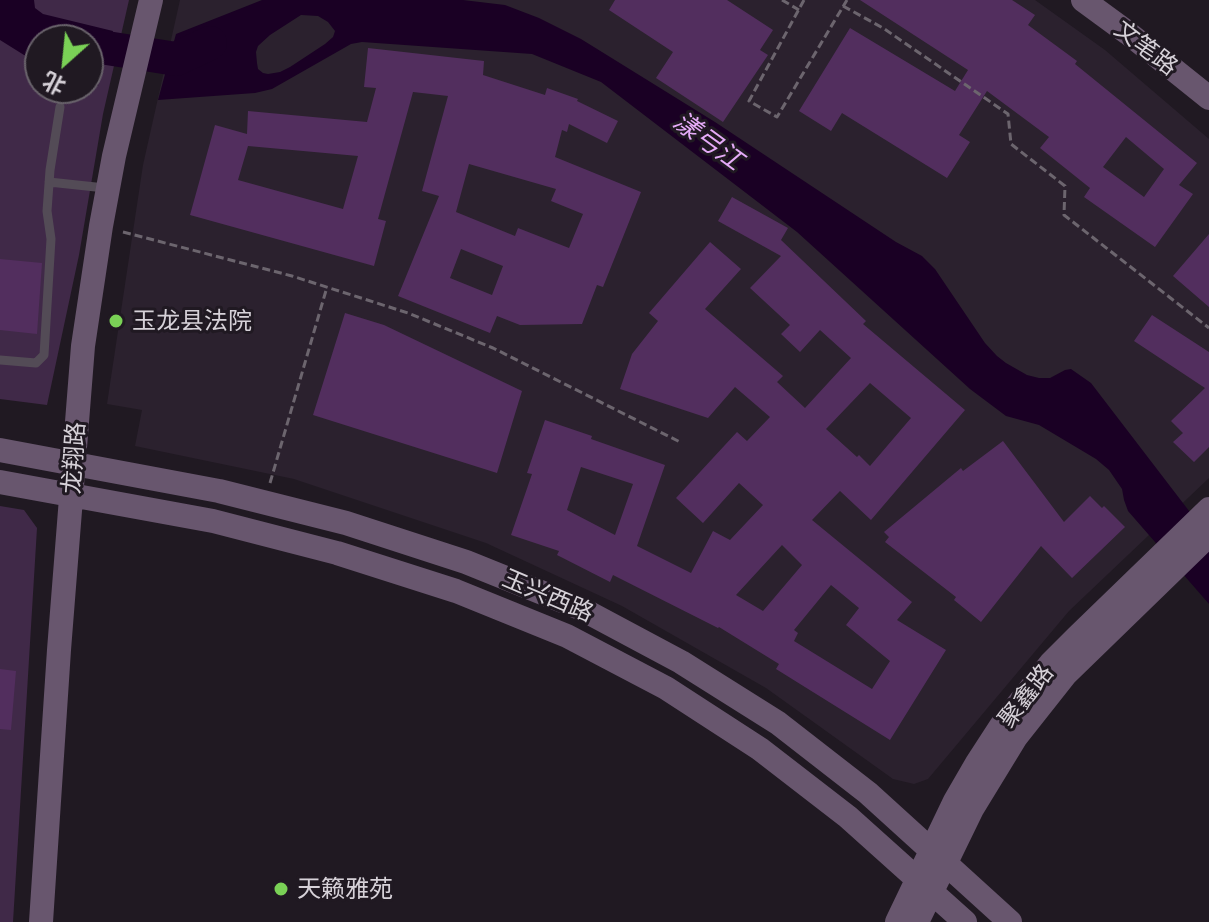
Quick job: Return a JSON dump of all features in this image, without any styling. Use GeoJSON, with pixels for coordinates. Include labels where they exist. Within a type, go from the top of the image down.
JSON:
{"type":"FeatureCollection","features":[{"type":"Feature","properties":{"kind":"main road","name":"文笔路"},"geometry":{"type":"LineString","coordinates":[[1083,0],[1209,98]]}},
{"type":"Feature","properties":{"kind":"main road","name":"龙翔路"},"geometry":{"type":"LineString","coordinates":[[41,922],[83,346],[108,188],[150,5]]}},
{"type":"Feature","properties":{"kind":"main road","name":"玉兴西路"},"geometry":{"type":"LineString","coordinates":[[0,450],[219,491],[346,523],[466,562],[580,608],[681,662],[778,723],[868,793],[1010,922]]}},
{"type":"Feature","properties":{"kind":"main road","name":"玉兴西路"},"geometry":{"type":"LineString","coordinates":[[0,482],[213,521],[337,553],[456,591],[567,636],[666,688],[760,749],[848,817],[965,922]]}},
{"type":"Feature","properties":{"kind":"main road","name":"聚鑫路"},"geometry":{"type":"LineString","coordinates":[[1166,563],[1209,509]]}},
{"type":"Feature","properties":{"kind":"main road","name":"聚鑫路"},"geometry":{"type":"LineString","coordinates":[[897,922],[924,885],[939,856],[955,801],[1001,726],[1028,691],[1077,637],[1166,563],[1209,535]]}},
{"type":"Feature","properties":{"kind":"main road","name":"聚鑫路"},"geometry":{"type":"LineString","coordinates":[[917,922],[924,885]]}},
{"type":"Feature","properties":{"kind":"lane"},"geometry":{"type":"LineString","coordinates":[[0,360],[36,363],[44,355],[51,239],[47,211],[60,107]]}},
{"type":"Feature","properties":{"kind":"lane"},"geometry":{"type":"LineString","coordinates":[[49,182],[108,188]]}},
{"type":"Feature","properties":{"kind":"path"},"geometry":{"type":"LineString","coordinates":[[782,0],[799,10]]}},
{"type":"Feature","properties":{"kind":"path"},"geometry":{"type":"LineString","coordinates":[[804,0],[749,101],[777,117],[847,0]]}},
{"type":"Feature","properties":{"kind":"path"},"geometry":{"type":"LineString","coordinates":[[843,6],[883,28],[1008,114],[1011,144],[1065,186],[1064,215],[1209,328]]}},
{"type":"Feature","properties":{"kind":"path"},"geometry":{"type":"LineString","coordinates":[[101,226],[327,286],[451,329],[682,443]]}},
{"type":"Feature","properties":{"kind":"path"},"geometry":{"type":"LineString","coordinates":[[266,502],[327,286]]}},
{"type":"Feature","properties":{"kind":"shaded area"},"geometry":{"type":"Polygon","coordinates":[[[0,0],[129,0],[103,114],[79,255],[47,405],[0,399],[0,0]]]}},
{"type":"Feature","properties":{"kind":"shaded area"},"geometry":{"type":"Polygon","coordinates":[[[180,0],[1035,0],[1105,50],[1209,139],[1209,478],[1069,611],[928,779],[914,784],[893,779],[766,688],[622,606],[486,543],[294,479],[135,446],[142,410],[107,404],[143,165],[180,0]]]}},
{"type":"Feature","properties":{"kind":"shaded area"},"geometry":{"type":"Polygon","coordinates":[[[0,506],[24,510],[37,528],[13,922],[0,922],[0,506]]]}},
{"type":"Feature","properties":{"kind":"water"},"geometry":{"type":"Polygon","coordinates":[[[0,0],[34,0],[35,8],[43,14],[84,24],[24,24],[24,55],[0,40],[0,0]]]}},
{"type":"Feature","properties":{"kind":"water"},"geometry":{"type":"Polygon","coordinates":[[[262,0],[463,0],[505,5],[581,39],[922,256],[935,269],[985,343],[1006,363],[1039,378],[1050,378],[1071,369],[1091,383],[1209,537],[1209,604],[1128,511],[1122,489],[1109,470],[1039,425],[1006,416],[970,389],[797,232],[601,82],[532,54],[362,42],[351,44],[272,89],[158,100],[176,34],[262,0]],[[301,15],[270,35],[258,46],[258,69],[268,74],[280,72],[333,37],[335,31],[318,16],[301,15]]]}},
{"type":"Feature","properties":{"kind":"water"},"geometry":{"type":"Polygon","coordinates":[[[104,29],[113,31],[104,64],[104,29]]]}},
{"type":"Feature","properties":{"kind":"building"},"geometry":{"type":"Polygon","coordinates":[[[615,0],[727,0],[773,30],[760,50],[768,55],[723,122],[656,78],[673,52],[609,10],[615,0]]]}},
{"type":"Feature","properties":{"kind":"building"},"geometry":{"type":"Polygon","coordinates":[[[860,0],[1012,0],[1035,15],[1028,25],[1077,61],[1075,64],[1197,163],[1179,185],[1193,194],[1155,247],[1084,197],[1090,188],[1040,148],[1049,137],[987,91],[959,135],[970,142],[947,178],[842,113],[831,131],[799,111],[850,28],[955,91],[968,70],[860,0]],[[1126,137],[1103,167],[1144,197],[1164,169],[1126,137]]]}},
{"type":"Feature","properties":{"kind":"building"},"geometry":{"type":"Polygon","coordinates":[[[368,48],[484,61],[483,75],[545,95],[547,88],[578,99],[618,121],[607,143],[569,124],[567,132],[562,130],[555,157],[641,192],[603,287],[597,285],[582,324],[520,325],[497,316],[490,333],[398,296],[439,196],[422,191],[448,96],[413,92],[378,219],[386,221],[374,266],[190,215],[215,125],[247,134],[248,111],[367,122],[376,88],[364,87],[368,48]],[[248,146],[238,180],[343,209],[358,156],[248,146]],[[469,164],[456,212],[515,236],[518,228],[569,248],[583,214],[551,201],[556,189],[469,164]],[[461,249],[450,278],[492,295],[503,266],[461,249]]]}},
{"type":"Feature","properties":{"kind":"building"},"geometry":{"type":"Polygon","coordinates":[[[732,197],[788,228],[781,240],[866,321],[863,324],[965,410],[871,520],[840,491],[812,520],[912,602],[897,620],[946,650],[890,740],[776,669],[779,664],[719,627],[613,575],[610,582],[557,555],[559,551],[511,535],[532,474],[527,473],[545,420],[665,465],[637,546],[691,573],[713,531],[730,540],[763,505],[739,483],[703,523],[676,498],[737,432],[747,441],[770,417],[735,387],[708,418],[620,389],[632,354],[658,321],[649,313],[710,242],[741,269],[705,309],[783,376],[777,382],[805,408],[851,358],[820,330],[800,352],[781,334],[790,325],[750,288],[781,256],[718,221],[732,197]],[[870,383],[826,429],[870,466],[911,418],[870,383]],[[581,467],[567,510],[615,535],[633,484],[581,467]],[[782,545],[736,595],[763,611],[802,565],[782,545]],[[831,585],[794,630],[798,633],[794,641],[872,689],[890,661],[846,625],[859,608],[831,585]]]}},
{"type":"Feature","properties":{"kind":"building"},"geometry":{"type":"Polygon","coordinates":[[[1209,234],[1209,307],[1173,276],[1209,234]]]}},
{"type":"Feature","properties":{"kind":"building"},"geometry":{"type":"Polygon","coordinates":[[[0,259],[42,263],[37,334],[0,330],[0,259]]]}},
{"type":"Feature","properties":{"kind":"building"},"geometry":{"type":"Polygon","coordinates":[[[345,313],[384,325],[522,391],[497,473],[313,415],[345,313]]]}},
{"type":"Feature","properties":{"kind":"building"},"geometry":{"type":"Polygon","coordinates":[[[1152,315],[1209,352],[1209,447],[1194,462],[1173,442],[1183,433],[1171,421],[1205,388],[1134,341],[1152,315]]]}},
{"type":"Feature","properties":{"kind":"building"},"geometry":{"type":"Polygon","coordinates":[[[1003,441],[1064,522],[1090,496],[1125,527],[1072,578],[1041,546],[981,622],[954,600],[956,597],[885,542],[889,537],[884,532],[961,468],[963,471],[1003,441]]]}},
{"type":"Feature","properties":{"kind":"building"},"geometry":{"type":"Polygon","coordinates":[[[0,669],[16,671],[11,730],[0,729],[0,669]]]}},
{"type":"Feature","properties":{"kind":"waterway","name":"漾弓江"},"geometry":{"type":"LineString","coordinates":[[104,48],[176,59],[210,43]]}},
{"type":"Feature","properties":{"kind":"place","name":"玉龙县法院"},"geometry":{"type":"Point","coordinates":[116,321]}},
{"type":"Feature","properties":{"kind":"place","name":"天籁雅苑"},"geometry":{"type":"Point","coordinates":[281,889]}}]}
